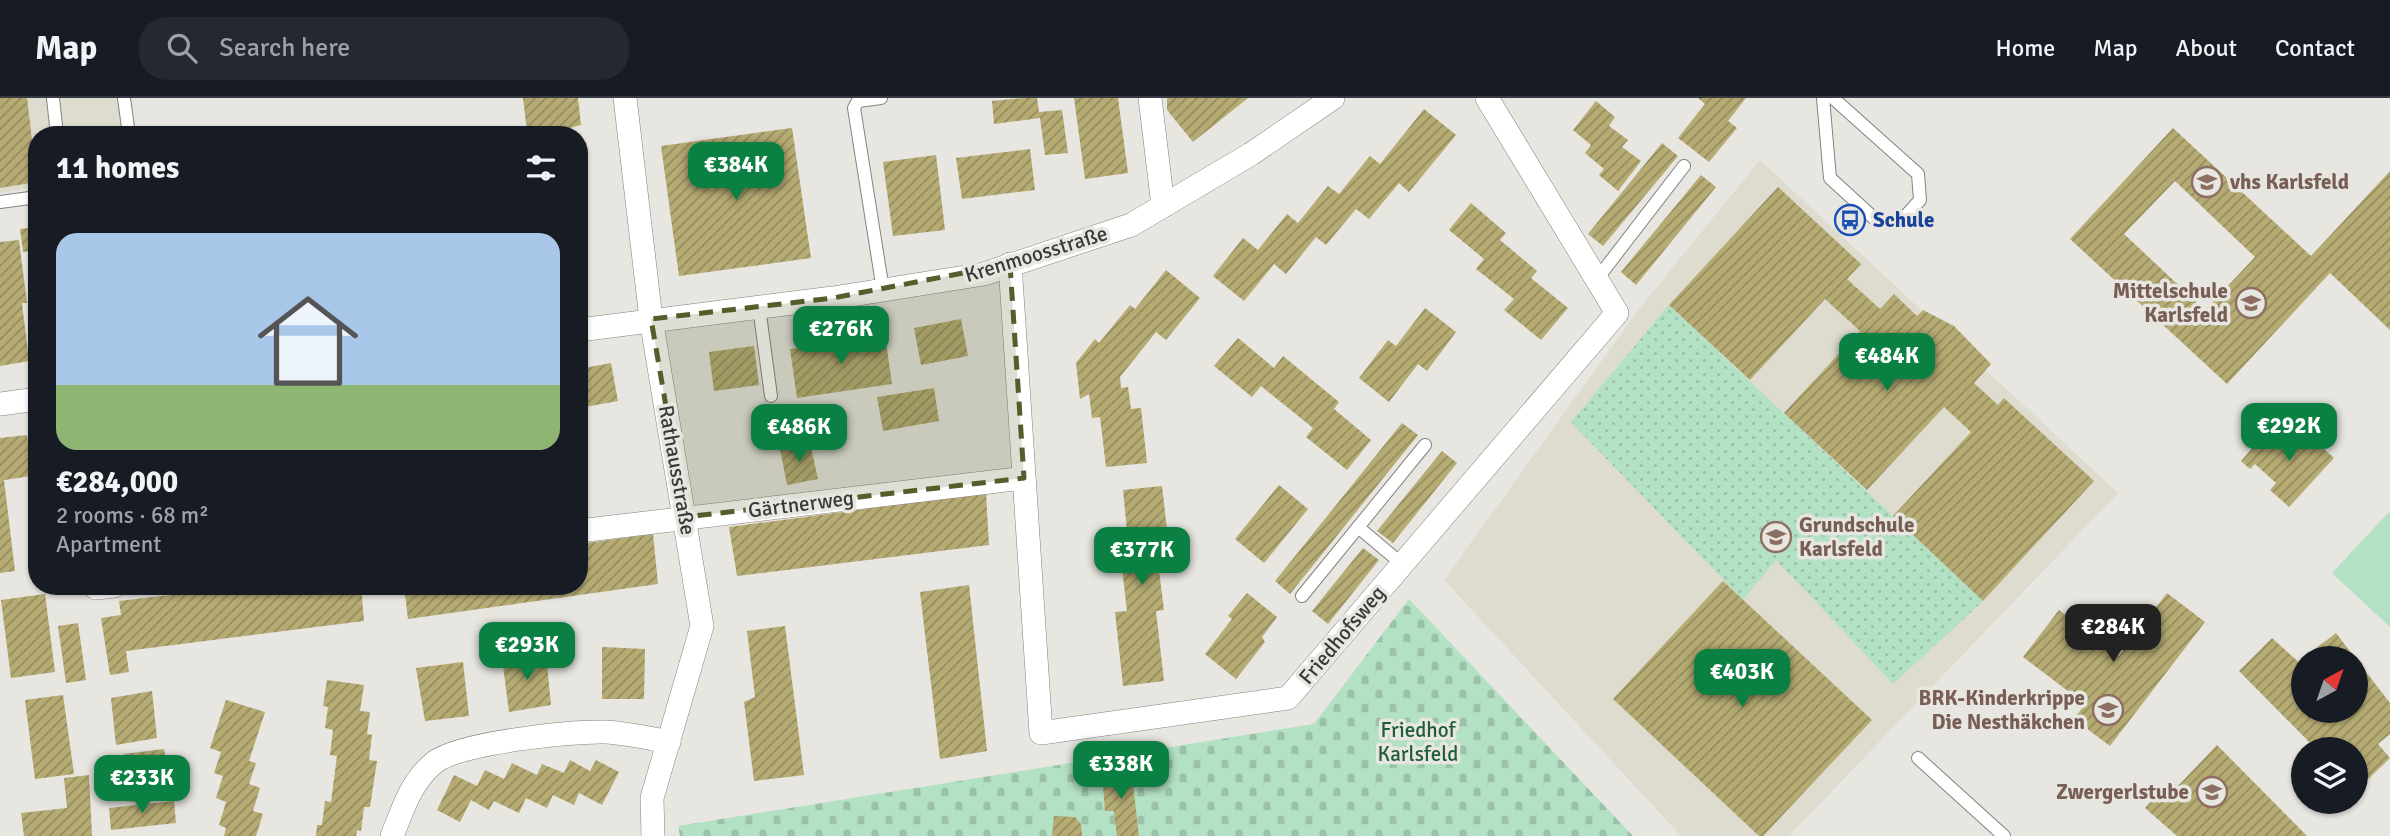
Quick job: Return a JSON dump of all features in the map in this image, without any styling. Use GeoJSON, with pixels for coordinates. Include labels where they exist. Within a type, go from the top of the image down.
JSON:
{"type":"FeatureCollection","features":[{"type":"Feature","properties":{"kind":"street","name":"Rathausstraße"},"geometry":{"type":"LineString","coordinates":[[625,98],[651,319],[702,626],[652,798],[653,836]]}},
{"type":"Feature","properties":{"kind":"street"},"geometry":{"type":"LineString","coordinates":[[1150,98],[1163,206]]}},
{"type":"Feature","properties":{"kind":"street","name":"Krenmoosstraße"},"geometry":{"type":"LineString","coordinates":[[588,329],[984,274],[1131,225],[1251,155],[1333,98]]}},
{"type":"Feature","properties":{"kind":"street","name":"Friedhofsweg"},"geometry":{"type":"LineString","coordinates":[[1010,264],[1041,733],[1287,698],[1617,313],[1487,98]]}},
{"type":"Feature","properties":{"kind":"street"},"geometry":{"type":"LineString","coordinates":[[0,404],[28,400]]}},
{"type":"Feature","properties":{"kind":"street","name":"Gärtnerweg"},"geometry":{"type":"LineString","coordinates":[[588,530],[1024,478]]}},
{"type":"Feature","properties":{"kind":"street"},"geometry":{"type":"LineString","coordinates":[[392,836],[409,792],[421,775],[437,760],[457,753],[518,740],[605,732],[669,741]]}},
{"type":"Feature","properties":{"kind":"lane"},"geometry":{"type":"LineString","coordinates":[[53,98],[56,126]]}},
{"type":"Feature","properties":{"kind":"lane"},"geometry":{"type":"LineString","coordinates":[[124,98],[128,126]]}},
{"type":"Feature","properties":{"kind":"lane"},"geometry":{"type":"LineString","coordinates":[[881,98],[858,101],[854,108],[883,290]]}},
{"type":"Feature","properties":{"kind":"lane"},"geometry":{"type":"LineString","coordinates":[[1823,98],[1830,178],[1877,221],[1901,221],[1920,200],[1918,174],[1833,98]]}},
{"type":"Feature","properties":{"kind":"lane"},"geometry":{"type":"LineString","coordinates":[[1597,279],[1684,166]]}},
{"type":"Feature","properties":{"kind":"lane"},"geometry":{"type":"LineString","coordinates":[[0,202],[28,198]]}},
{"type":"Feature","properties":{"kind":"lane"},"geometry":{"type":"LineString","coordinates":[[759,307],[771,396]]}},
{"type":"Feature","properties":{"kind":"lane"},"geometry":{"type":"LineString","coordinates":[[1302,596],[1425,445]]}},
{"type":"Feature","properties":{"kind":"lane"},"geometry":{"type":"LineString","coordinates":[[1358,527],[1402,564]]}},
{"type":"Feature","properties":{"kind":"lane"},"geometry":{"type":"LineString","coordinates":[[1918,758],[2004,836]]}},
{"type":"Feature","properties":{"kind":"highlighted area"},"geometry":{"type":"Polygon","coordinates":[[[1010,264],[1024,478],[685,517],[651,319],[833,298],[1010,264]]]}},
{"type":"Feature","properties":{"kind":"shaded area"},"geometry":{"type":"Polygon","coordinates":[[[0,98],[119,98],[121,126],[28,126],[28,188],[0,193],[0,98]]]}},
{"type":"Feature","properties":{"kind":"shaded area","name":"Grundschule Karlsfeld"},"geometry":{"type":"Polygon","coordinates":[[[1760,160],[2118,493],[1789,836],[1681,836],[1444,580],[1639,309],[1760,160]]]}},
{"type":"Feature","properties":{"kind":"green space"},"geometry":{"type":"Polygon","coordinates":[[[1669,305],[1983,601],[1893,684],[1776,560],[1743,600],[1571,422],[1669,305]]]}},
{"type":"Feature","properties":{"kind":"green space"},"geometry":{"type":"Polygon","coordinates":[[[2390,511],[2390,627],[2332,573],[2390,511]]]}},
{"type":"Feature","properties":{"kind":"green space","name":"Friedhof Karlsfeld"},"geometry":{"type":"Polygon","coordinates":[[[1409,599],[1633,836],[680,836],[678,826],[1314,724],[1409,599]]]}},
{"type":"Feature","properties":{"kind":"building"},"geometry":{"type":"Polygon","coordinates":[[[0,98],[27,98],[30,126],[28,126],[28,183],[0,188],[0,98]]]}},
{"type":"Feature","properties":{"kind":"building"},"geometry":{"type":"Polygon","coordinates":[[[523,98],[578,98],[581,125],[526,126],[523,98]]]}},
{"type":"Feature","properties":{"kind":"building"},"geometry":{"type":"Polygon","coordinates":[[[1037,98],[1039,112],[1062,110],[1068,153],[1045,155],[1040,118],[994,124],[992,101],[1037,98]]]}},
{"type":"Feature","properties":{"kind":"building"},"geometry":{"type":"Polygon","coordinates":[[[1074,98],[1118,98],[1128,173],[1085,179],[1074,98]]]}},
{"type":"Feature","properties":{"kind":"building"},"geometry":{"type":"Polygon","coordinates":[[[1167,98],[1248,98],[1193,142],[1167,110],[1167,98]]]}},
{"type":"Feature","properties":{"kind":"building"},"geometry":{"type":"Polygon","coordinates":[[[1698,98],[1746,98],[1728,121],[1737,128],[1709,162],[1678,138],[1705,104],[1698,98]]]}},
{"type":"Feature","properties":{"kind":"building"},"geometry":{"type":"Polygon","coordinates":[[[1596,101],[1615,117],[1609,126],[1628,140],[1622,147],[1641,161],[1618,191],[1599,175],[1604,169],[1585,153],[1591,145],[1573,130],[1596,101]]]}},
{"type":"Feature","properties":{"kind":"building"},"geometry":{"type":"Polygon","coordinates":[[[1424,109],[1456,135],[1409,192],[1399,183],[1369,219],[1356,209],[1326,245],[1316,237],[1286,274],[1274,264],[1244,301],[1213,276],[1243,238],[1258,250],[1287,214],[1298,223],[1328,186],[1339,194],[1370,156],[1380,164],[1424,109]]]}},
{"type":"Feature","properties":{"kind":"building"},"geometry":{"type":"Polygon","coordinates":[[[792,128],[811,258],[679,276],[661,146],[792,128]]]}},
{"type":"Feature","properties":{"kind":"building"},"geometry":{"type":"Polygon","coordinates":[[[2173,128],[2311,256],[2390,171],[2390,330],[2330,273],[2227,384],[2070,239],[2173,128]],[[2175,181],[2124,234],[2205,310],[2255,257],[2175,181]]]}},
{"type":"Feature","properties":{"kind":"building"},"geometry":{"type":"Polygon","coordinates":[[[1662,143],[1678,156],[1603,246],[1588,234],[1662,143]]]}},
{"type":"Feature","properties":{"kind":"building"},"geometry":{"type":"Polygon","coordinates":[[[1030,149],[1035,190],[962,199],[956,158],[1030,149]]]}},
{"type":"Feature","properties":{"kind":"building"},"geometry":{"type":"Polygon","coordinates":[[[936,155],[945,230],[893,236],[883,162],[936,155]]]}},
{"type":"Feature","properties":{"kind":"building"},"geometry":{"type":"Polygon","coordinates":[[[1701,175],[1716,187],[1636,285],[1621,272],[1701,175]]]}},
{"type":"Feature","properties":{"kind":"building"},"geometry":{"type":"Polygon","coordinates":[[[1778,187],[1861,264],[1847,279],[1880,309],[1894,294],[1917,316],[1923,310],[1954,326],[1991,364],[1974,383],[1998,405],[2004,398],[2094,481],[1983,601],[1893,516],[1971,432],[1944,407],[1867,490],[1784,413],[1860,331],[1825,299],[1750,380],[1669,305],[1778,187]]]}},
{"type":"Feature","properties":{"kind":"building"},"geometry":{"type":"Polygon","coordinates":[[[1471,203],[1506,233],[1500,240],[1537,271],[1531,278],[1568,308],[1541,340],[1504,310],[1514,299],[1476,269],[1484,259],[1449,230],[1471,203]]]}},
{"type":"Feature","properties":{"kind":"building"},"geometry":{"type":"Polygon","coordinates":[[[28,228],[28,251],[23,252],[20,229],[28,228]]]}},
{"type":"Feature","properties":{"kind":"building"},"geometry":{"type":"Polygon","coordinates":[[[19,240],[27,303],[22,303],[28,361],[0,366],[0,242],[19,240]]]}},
{"type":"Feature","properties":{"kind":"building"},"geometry":{"type":"Polygon","coordinates":[[[1166,270],[1200,298],[1166,340],[1156,332],[1120,377],[1121,388],[1128,387],[1131,409],[1141,408],[1147,463],[1106,467],[1100,417],[1092,418],[1089,394],[1080,399],[1076,363],[1095,339],[1099,343],[1130,305],[1135,309],[1166,270]]]}},
{"type":"Feature","properties":{"kind":"building"},"geometry":{"type":"Polygon","coordinates":[[[1425,308],[1456,332],[1427,371],[1418,364],[1389,402],[1359,378],[1388,340],[1396,346],[1425,308]]]}},
{"type":"Feature","properties":{"kind":"building"},"geometry":{"type":"Polygon","coordinates":[[[961,319],[968,356],[921,365],[914,328],[961,319]]]}},
{"type":"Feature","properties":{"kind":"building"},"geometry":{"type":"Polygon","coordinates":[[[885,335],[892,384],[797,398],[790,349],[885,335]]]}},
{"type":"Feature","properties":{"kind":"building"},"geometry":{"type":"Polygon","coordinates":[[[1238,338],[1274,368],[1283,356],[1339,402],[1334,409],[1371,440],[1347,470],[1306,437],[1313,428],[1261,386],[1252,397],[1214,366],[1238,338]]]}},
{"type":"Feature","properties":{"kind":"building"},"geometry":{"type":"Polygon","coordinates":[[[754,346],[759,385],[714,391],[709,352],[754,346]]]}},
{"type":"Feature","properties":{"kind":"building"},"geometry":{"type":"Polygon","coordinates":[[[611,363],[618,401],[588,406],[588,367],[611,363]]]}},
{"type":"Feature","properties":{"kind":"building"},"geometry":{"type":"Polygon","coordinates":[[[934,388],[939,421],[883,431],[877,397],[934,388]]]}},
{"type":"Feature","properties":{"kind":"building"},"geometry":{"type":"Polygon","coordinates":[[[1402,423],[1418,435],[1290,594],[1275,581],[1402,423]]]}},
{"type":"Feature","properties":{"kind":"building"},"geometry":{"type":"Polygon","coordinates":[[[2270,428],[2290,445],[2303,430],[2334,458],[2289,507],[2270,490],[2276,483],[2255,464],[2250,469],[2241,461],[2270,428]]]}},
{"type":"Feature","properties":{"kind":"building"},"geometry":{"type":"Polygon","coordinates":[[[27,435],[28,477],[4,480],[15,571],[0,573],[0,438],[27,435]]]}},
{"type":"Feature","properties":{"kind":"building"},"geometry":{"type":"Polygon","coordinates":[[[810,443],[818,479],[787,485],[780,449],[810,443]]]}},
{"type":"Feature","properties":{"kind":"building"},"geometry":{"type":"Polygon","coordinates":[[[1442,451],[1457,463],[1393,543],[1377,531],[1442,451]]]}},
{"type":"Feature","properties":{"kind":"building"},"geometry":{"type":"Polygon","coordinates":[[[1279,485],[1308,509],[1264,563],[1235,539],[1279,485]]]}},
{"type":"Feature","properties":{"kind":"building"},"geometry":{"type":"Polygon","coordinates":[[[1162,486],[1168,538],[1155,539],[1164,610],[1156,611],[1164,681],[1123,686],[1115,612],[1127,611],[1119,542],[1128,541],[1123,490],[1162,486]]]}},
{"type":"Feature","properties":{"kind":"building"},"geometry":{"type":"Polygon","coordinates":[[[986,493],[989,545],[737,576],[729,527],[986,493]]]}},
{"type":"Feature","properties":{"kind":"building"},"geometry":{"type":"Polygon","coordinates":[[[653,534],[658,584],[588,594],[588,543],[653,534]]]}},
{"type":"Feature","properties":{"kind":"building"},"geometry":{"type":"Polygon","coordinates":[[[1363,548],[1379,560],[1328,624],[1312,611],[1363,548]]]}},
{"type":"Feature","properties":{"kind":"building"},"geometry":{"type":"Polygon","coordinates":[[[1723,581],[1872,720],[1763,836],[1759,836],[1613,699],[1723,581]]]}},
{"type":"Feature","properties":{"kind":"building"},"geometry":{"type":"Polygon","coordinates":[[[969,585],[987,751],[940,759],[920,592],[969,585]]]}},
{"type":"Feature","properties":{"kind":"building"},"geometry":{"type":"Polygon","coordinates":[[[1247,593],[1277,617],[1262,637],[1265,642],[1236,679],[1205,654],[1232,619],[1228,616],[1247,593]]]}},
{"type":"Feature","properties":{"kind":"building"},"geometry":{"type":"Polygon","coordinates":[[[2167,593],[2205,622],[2110,746],[2074,719],[2085,704],[2023,657],[2059,610],[2119,656],[2167,593]]]}},
{"type":"Feature","properties":{"kind":"building"},"geometry":{"type":"Polygon","coordinates":[[[45,595],[55,672],[11,678],[1,600],[45,595]]]}},
{"type":"Feature","properties":{"kind":"building"},"geometry":{"type":"Polygon","coordinates":[[[170,595],[362,595],[364,621],[126,651],[129,672],[110,675],[101,618],[121,615],[119,601],[170,595]]]}},
{"type":"Feature","properties":{"kind":"building"},"geometry":{"type":"Polygon","coordinates":[[[405,595],[579,595],[408,619],[405,595]]]}},
{"type":"Feature","properties":{"kind":"building"},"geometry":{"type":"Polygon","coordinates":[[[78,623],[86,680],[66,683],[58,626],[78,623]]]}},
{"type":"Feature","properties":{"kind":"building"},"geometry":{"type":"Polygon","coordinates":[[[785,626],[804,775],[754,781],[744,702],[755,697],[747,631],[785,626]]]}},
{"type":"Feature","properties":{"kind":"building"},"geometry":{"type":"Polygon","coordinates":[[[2336,633],[2346,646],[2319,646],[2336,633]]]}},
{"type":"Feature","properties":{"kind":"building"},"geometry":{"type":"Polygon","coordinates":[[[2272,638],[2291,655],[2291,723],[2368,723],[2368,675],[2390,703],[2390,734],[2378,744],[2390,758],[2368,779],[2368,737],[2304,737],[2239,671],[2272,638]]]}},
{"type":"Feature","properties":{"kind":"building"},"geometry":{"type":"Polygon","coordinates":[[[602,647],[645,649],[644,699],[602,699],[602,647]]]}},
{"type":"Feature","properties":{"kind":"building"},"geometry":{"type":"Polygon","coordinates":[[[546,654],[551,705],[509,712],[502,658],[546,654]]]}},
{"type":"Feature","properties":{"kind":"building"},"geometry":{"type":"Polygon","coordinates":[[[463,662],[469,716],[425,721],[416,668],[463,662]]]}},
{"type":"Feature","properties":{"kind":"building"},"geometry":{"type":"Polygon","coordinates":[[[327,680],[364,685],[360,711],[370,712],[367,734],[372,735],[369,760],[377,761],[370,807],[364,807],[361,831],[357,830],[356,836],[316,836],[317,825],[322,825],[325,801],[331,802],[337,756],[330,755],[333,730],[325,728],[328,707],[323,706],[327,680]]]}},
{"type":"Feature","properties":{"kind":"building"},"geometry":{"type":"Polygon","coordinates":[[[152,691],[157,738],[116,745],[111,698],[152,691]]]}},
{"type":"Feature","properties":{"kind":"building"},"geometry":{"type":"Polygon","coordinates":[[[63,695],[74,774],[35,779],[25,700],[63,695]]]}},
{"type":"Feature","properties":{"kind":"building"},"geometry":{"type":"Polygon","coordinates":[[[226,700],[265,712],[249,761],[256,763],[249,784],[260,788],[253,811],[263,814],[256,836],[224,836],[226,828],[219,825],[226,802],[216,798],[223,776],[214,773],[221,752],[210,748],[226,700]]]}},
{"type":"Feature","properties":{"kind":"building","name":"Zwergerlstube"},"geometry":{"type":"Polygon","coordinates":[[[2217,745],[2307,836],[2177,836],[2145,808],[2169,781],[2178,786],[2217,745]]]}},
{"type":"Feature","properties":{"kind":"building"},"geometry":{"type":"Polygon","coordinates":[[[164,749],[171,797],[130,802],[124,754],[164,749]]]}},
{"type":"Feature","properties":{"kind":"building"},"geometry":{"type":"Polygon","coordinates":[[[570,760],[590,771],[596,760],[619,772],[602,805],[579,793],[574,805],[553,795],[547,808],[526,798],[519,813],[494,801],[489,810],[471,800],[460,822],[437,810],[454,775],[477,786],[485,770],[504,779],[512,763],[537,775],[542,764],[564,773],[570,760]]]}},
{"type":"Feature","properties":{"kind":"building"},"geometry":{"type":"Polygon","coordinates":[[[1131,768],[1139,836],[1117,836],[1114,811],[1105,811],[1102,773],[1131,768]]]}},
{"type":"Feature","properties":{"kind":"building"},"geometry":{"type":"Polygon","coordinates":[[[89,775],[92,836],[24,836],[21,813],[67,808],[64,778],[89,775]]]}},
{"type":"Feature","properties":{"kind":"building"},"geometry":{"type":"Polygon","coordinates":[[[174,801],[176,823],[111,830],[109,808],[174,801]]]}},
{"type":"Feature","properties":{"kind":"building"},"geometry":{"type":"Polygon","coordinates":[[[1054,816],[1075,817],[1081,824],[1082,836],[1052,836],[1054,816]]]}},
{"type":"Feature","properties":{"kind":"place","name":"vhs Karlsfeld"},"geometry":{"type":"Point","coordinates":[2207,182]}},
{"type":"Feature","properties":{"kind":"place","name":"Schule"},"geometry":{"type":"Point","coordinates":[1850,220]}},
{"type":"Feature","properties":{"kind":"place","name":"Mittelschule Karlsfeld"},"geometry":{"type":"Point","coordinates":[2251,303]}},
{"type":"Feature","properties":{"kind":"place","name":"Grundschule Karlsfeld"},"geometry":{"type":"Point","coordinates":[1776,537]}},
{"type":"Feature","properties":{"kind":"place","name":"BRK-Kinderkrippe Die Nesthäkchen"},"geometry":{"type":"Point","coordinates":[2108,710]}},
{"type":"Feature","properties":{"kind":"place","name":"Zwergerlstube"},"geometry":{"type":"Point","coordinates":[2212,792]}}]}
